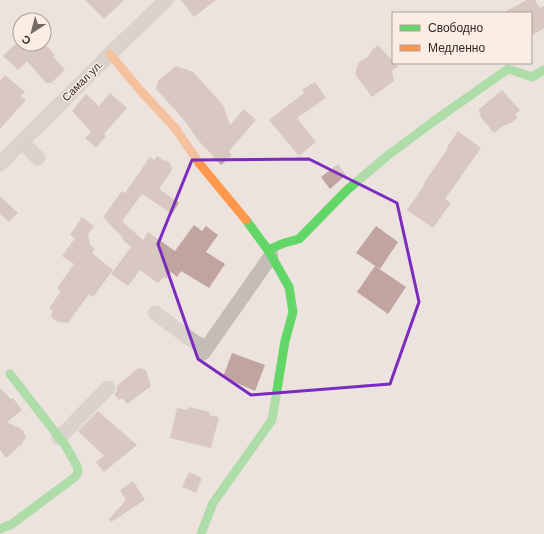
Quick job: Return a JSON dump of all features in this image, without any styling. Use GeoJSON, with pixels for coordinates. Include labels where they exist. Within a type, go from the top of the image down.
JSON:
{"type":"FeatureCollection","features":[{"type":"Feature","properties":{"kind":"street","name":"Самал ул."},"geometry":{"type":"LineString","coordinates":[[0,164],[166,0]]}},
{"type":"Feature","properties":{"kind":"street"},"geometry":{"type":"LineString","coordinates":[[110,54],[139,89],[175,128],[269,253],[289,287],[293,312],[285,341],[272,420],[214,503],[201,534]]}},
{"type":"Feature","properties":{"kind":"street"},"geometry":{"type":"LineString","coordinates":[[155,313],[205,351],[269,253],[284,243],[299,239],[347,190],[387,156],[508,69],[532,77],[544,70]]}},
{"type":"Feature","properties":{"kind":"street"},"geometry":{"type":"LineString","coordinates":[[22,142],[38,158]]}},
{"type":"Feature","properties":{"kind":"street"},"geometry":{"type":"LineString","coordinates":[[0,529],[12,524],[75,477],[78,472],[77,466],[65,445],[10,374]]}},
{"type":"Feature","properties":{"kind":"street"},"geometry":{"type":"LineString","coordinates":[[59,438],[108,388]]}},
{"type":"Feature","properties":{"kind":"highlighted area"},"geometry":{"type":"Polygon","coordinates":[[[309,159],[397,203],[419,302],[390,384],[251,395],[198,359],[158,244],[192,160],[309,159]]]}},
{"type":"Feature","properties":{"kind":"building"},"geometry":{"type":"Polygon","coordinates":[[[85,0],[124,0],[104,19],[85,0]]]}},
{"type":"Feature","properties":{"kind":"building"},"geometry":{"type":"Polygon","coordinates":[[[181,0],[216,0],[194,17],[181,0]]]}},
{"type":"Feature","properties":{"kind":"building"},"geometry":{"type":"Polygon","coordinates":[[[527,0],[535,0],[540,8],[544,6],[544,28],[532,35],[532,12],[505,12],[527,0]]]}},
{"type":"Feature","properties":{"kind":"building"},"geometry":{"type":"Polygon","coordinates":[[[378,45],[392,60],[392,64],[396,64],[398,66],[392,71],[394,81],[372,97],[355,74],[359,62],[368,57],[371,51],[378,45]]]}},
{"type":"Feature","properties":{"kind":"building"},"geometry":{"type":"Polygon","coordinates":[[[12,47],[12,52],[52,52],[55,55],[53,56],[65,70],[51,83],[46,83],[27,61],[18,70],[3,56],[12,47]]]}},
{"type":"Feature","properties":{"kind":"building"},"geometry":{"type":"Polygon","coordinates":[[[176,66],[193,72],[223,105],[230,125],[244,109],[256,120],[229,151],[232,155],[221,165],[198,140],[184,120],[156,89],[158,81],[176,66]]]}},
{"type":"Feature","properties":{"kind":"building"},"geometry":{"type":"Polygon","coordinates":[[[5,75],[25,92],[21,96],[26,100],[0,129],[0,81],[5,75]]]}},
{"type":"Feature","properties":{"kind":"building"},"geometry":{"type":"Polygon","coordinates":[[[315,82],[326,98],[297,118],[316,142],[299,156],[269,120],[304,93],[302,90],[315,82]]]}},
{"type":"Feature","properties":{"kind":"building"},"geometry":{"type":"Polygon","coordinates":[[[502,90],[520,110],[516,114],[517,118],[513,122],[503,126],[494,133],[479,115],[481,114],[478,110],[502,90]]]}},
{"type":"Feature","properties":{"kind":"building"},"geometry":{"type":"Polygon","coordinates":[[[110,93],[127,108],[104,134],[106,136],[96,148],[85,138],[91,132],[72,111],[86,94],[99,106],[110,93]]]}},
{"type":"Feature","properties":{"kind":"building"},"geometry":{"type":"Polygon","coordinates":[[[458,131],[481,148],[445,199],[451,203],[433,228],[407,210],[458,131]]]}},
{"type":"Feature","properties":{"kind":"building"},"geometry":{"type":"Polygon","coordinates":[[[157,156],[170,163],[172,170],[159,189],[179,203],[172,214],[142,194],[122,221],[143,240],[148,232],[175,251],[194,225],[202,231],[206,226],[218,235],[206,252],[225,264],[209,288],[181,271],[177,277],[171,272],[166,279],[164,277],[158,283],[140,270],[128,286],[111,274],[131,247],[103,217],[122,191],[125,193],[150,157],[154,160],[157,156]]]}},
{"type":"Feature","properties":{"kind":"building"},"geometry":{"type":"Polygon","coordinates":[[[338,164],[346,175],[330,189],[321,177],[338,164]]]}},
{"type":"Feature","properties":{"kind":"building"},"geometry":{"type":"Polygon","coordinates":[[[0,196],[18,213],[9,222],[0,214],[0,196]]]}},
{"type":"Feature","properties":{"kind":"building"},"geometry":{"type":"Polygon","coordinates":[[[82,217],[94,226],[88,234],[90,245],[95,249],[92,253],[113,270],[93,297],[89,294],[68,323],[58,322],[51,317],[52,310],[49,308],[61,291],[57,288],[74,264],[62,256],[75,238],[70,235],[82,217]]]}},
{"type":"Feature","properties":{"kind":"building"},"geometry":{"type":"Polygon","coordinates":[[[376,226],[398,242],[380,269],[356,253],[376,226]]]}},
{"type":"Feature","properties":{"kind":"building"},"geometry":{"type":"Polygon","coordinates":[[[375,266],[406,287],[388,314],[357,292],[375,266]]]}},
{"type":"Feature","properties":{"kind":"building"},"geometry":{"type":"Polygon","coordinates":[[[232,353],[265,365],[255,391],[223,377],[232,353]]]}},
{"type":"Feature","properties":{"kind":"building"},"geometry":{"type":"Polygon","coordinates":[[[138,368],[146,370],[151,386],[127,404],[122,398],[119,400],[114,394],[117,391],[117,386],[138,368]]]}},
{"type":"Feature","properties":{"kind":"building"},"geometry":{"type":"Polygon","coordinates":[[[0,388],[11,399],[13,398],[22,410],[7,422],[23,430],[26,438],[23,443],[6,458],[0,450],[0,388]]]}},
{"type":"Feature","properties":{"kind":"building"},"geometry":{"type":"Polygon","coordinates":[[[189,407],[210,412],[209,415],[219,417],[211,448],[170,438],[177,408],[188,410],[189,407]]]}},
{"type":"Feature","properties":{"kind":"building"},"geometry":{"type":"Polygon","coordinates":[[[98,411],[137,445],[104,472],[96,462],[104,456],[78,431],[98,411]]]}},
{"type":"Feature","properties":{"kind":"building"},"geometry":{"type":"Polygon","coordinates":[[[189,472],[202,478],[196,493],[182,487],[189,472]]]}},
{"type":"Feature","properties":{"kind":"building"},"geometry":{"type":"Polygon","coordinates":[[[133,481],[145,500],[111,522],[109,519],[126,500],[120,490],[133,481]]]}},
{"type":"Feature","properties":{"kind":"traffic: fast"},"geometry":{"type":"LineString","coordinates":[[268,250],[284,243],[299,239],[347,190],[387,156],[508,69],[532,77],[544,70]]}},
{"type":"Feature","properties":{"kind":"traffic: fast"},"geometry":{"type":"LineString","coordinates":[[201,534],[213,503],[272,420],[285,341],[293,312],[289,287],[268,250],[246,220]]}},
{"type":"Feature","properties":{"kind":"traffic: fast"},"geometry":{"type":"LineString","coordinates":[[0,529],[12,524],[75,477],[78,472],[77,466],[65,445],[10,374]]}},
{"type":"Feature","properties":{"kind":"traffic: slow"},"geometry":{"type":"LineString","coordinates":[[110,54],[139,89],[175,128],[199,163],[246,220]]}}]}
